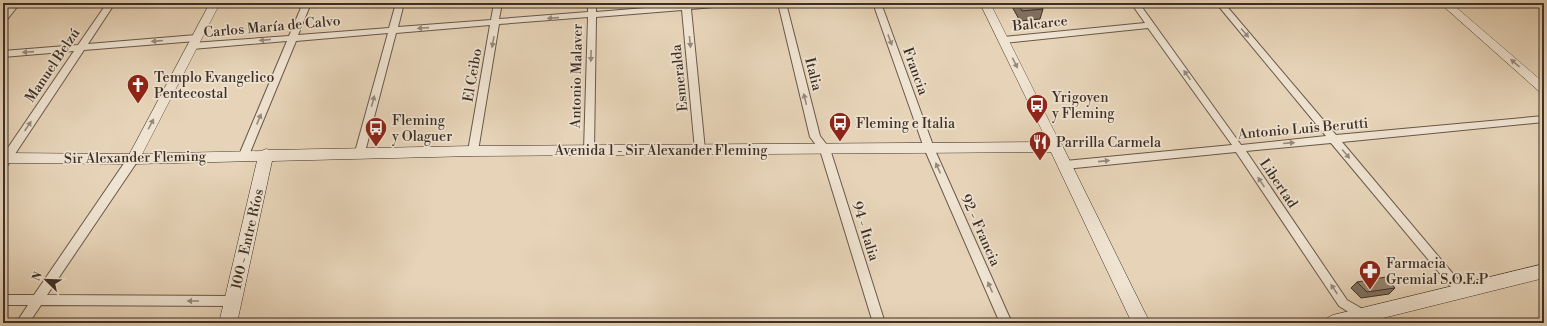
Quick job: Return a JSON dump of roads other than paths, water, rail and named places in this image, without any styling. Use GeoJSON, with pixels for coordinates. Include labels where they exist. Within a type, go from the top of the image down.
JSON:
{"type":"FeatureCollection","features":[{"type":"Feature","properties":{"kind":"main road","name":"Avenida 1 - Sir Alexander Fleming"},"geometry":{"type":"LineString","coordinates":[[266,154],[1056,147]]}},
{"type":"Feature","properties":{"kind":"main road"},"geometry":{"type":"LineString","coordinates":[[1056,147],[1141,323]]}},
{"type":"Feature","properties":{"kind":"main road","name":"Sir Alexander Fleming"},"geometry":{"type":"LineString","coordinates":[[4,160],[266,154]]}},
{"type":"Feature","properties":{"kind":"main road","name":"100 - Entre Ríos"},"geometry":{"type":"LineString","coordinates":[[228,323],[266,154]]}},
{"type":"Feature","properties":{"kind":"main road"},"geometry":{"type":"LineString","coordinates":[[1333,323],[1370,319],[1461,291],[1544,271]]}},
{"type":"Feature","properties":{"kind":"street"},"geometry":{"type":"LineString","coordinates":[[3,19],[16,3]]}},
{"type":"Feature","properties":{"kind":"street","name":"Manuel Belzú"},"geometry":{"type":"LineString","coordinates":[[4,160],[111,3]]}},
{"type":"Feature","properties":{"kind":"street"},"geometry":{"type":"LineString","coordinates":[[22,323],[133,158],[215,3]]}},
{"type":"Feature","properties":{"kind":"street"},"geometry":{"type":"LineString","coordinates":[[244,155],[307,3]]}},
{"type":"Feature","properties":{"kind":"street"},"geometry":{"type":"LineString","coordinates":[[360,152],[400,3]]}},
{"type":"Feature","properties":{"kind":"street","name":"El Ceibo"},"geometry":{"type":"LineString","coordinates":[[473,151],[498,3]]}},
{"type":"Feature","properties":{"kind":"street","name":"Antonio Malaver"},"geometry":{"type":"LineString","coordinates":[[589,150],[592,3]]}},
{"type":"Feature","properties":{"kind":"street","name":"Carlos María de Calvo"},"geometry":{"type":"LineString","coordinates":[[3,54],[81,48],[294,37],[592,16],[686,5],[736,3]]}},
{"type":"Feature","properties":{"kind":"street","name":"Italia"},"geometry":{"type":"LineString","coordinates":[[782,3],[815,137],[825,149]]}},
{"type":"Feature","properties":{"kind":"street","name":"Francia"},"geometry":{"type":"LineString","coordinates":[[877,3],[929,148]]}},
{"type":"Feature","properties":{"kind":"street"},"geometry":{"type":"LineString","coordinates":[[985,3],[1056,147]]}},
{"type":"Feature","properties":{"kind":"street","name":"Libertad"},"geometry":{"type":"LineString","coordinates":[[1136,3],[1238,147],[1344,303],[1370,319]]}},
{"type":"Feature","properties":{"kind":"street"},"geometry":{"type":"LineString","coordinates":[[1220,3],[1461,291]]}},
{"type":"Feature","properties":{"kind":"street"},"geometry":{"type":"LineString","coordinates":[[1445,3],[1544,89]]}},
{"type":"Feature","properties":{"kind":"street","name":"Esmeralda"},"geometry":{"type":"LineString","coordinates":[[686,5],[700,150]]}},
{"type":"Feature","properties":{"kind":"street","name":"Balcarce"},"geometry":{"type":"LineString","coordinates":[[1004,40],[1151,25]]}},
{"type":"Feature","properties":{"kind":"street","name":"Antonio Luis Berutti"},"geometry":{"type":"LineString","coordinates":[[1065,165],[1238,147],[1544,119]]}},
{"type":"Feature","properties":{"kind":"street","name":"92 - Francia"},"geometry":{"type":"LineString","coordinates":[[929,148],[1006,323]]}},
{"type":"Feature","properties":{"kind":"street","name":"94 - Italia"},"geometry":{"type":"LineString","coordinates":[[825,149],[879,323]]}},
{"type":"Feature","properties":{"kind":"street"},"geometry":{"type":"LineString","coordinates":[[3,300],[232,301]]}},
{"type":"Feature","properties":{"kind":"place","name":"Templo Evangelico Pentecostal"},"geometry":{"type":"Point","coordinates":[138,104]}},
{"type":"Feature","properties":{"kind":"place","name":"Yrigoyen y Fleming"},"geometry":{"type":"Point","coordinates":[1037,124]}},
{"type":"Feature","properties":{"kind":"place","name":"Fleming e Italia"},"geometry":{"type":"Point","coordinates":[840,142]}},
{"type":"Feature","properties":{"kind":"place","name":"Fleming y Olaguer"},"geometry":{"type":"Point","coordinates":[376,148]}},
{"type":"Feature","properties":{"kind":"place","name":"Parrilla Carmela"},"geometry":{"type":"Point","coordinates":[1040,162]}},
{"type":"Feature","properties":{"kind":"place","name":"Farmacia Gremial S.O.E.P"},"geometry":{"type":"Point","coordinates":[1370,290]}}]}
